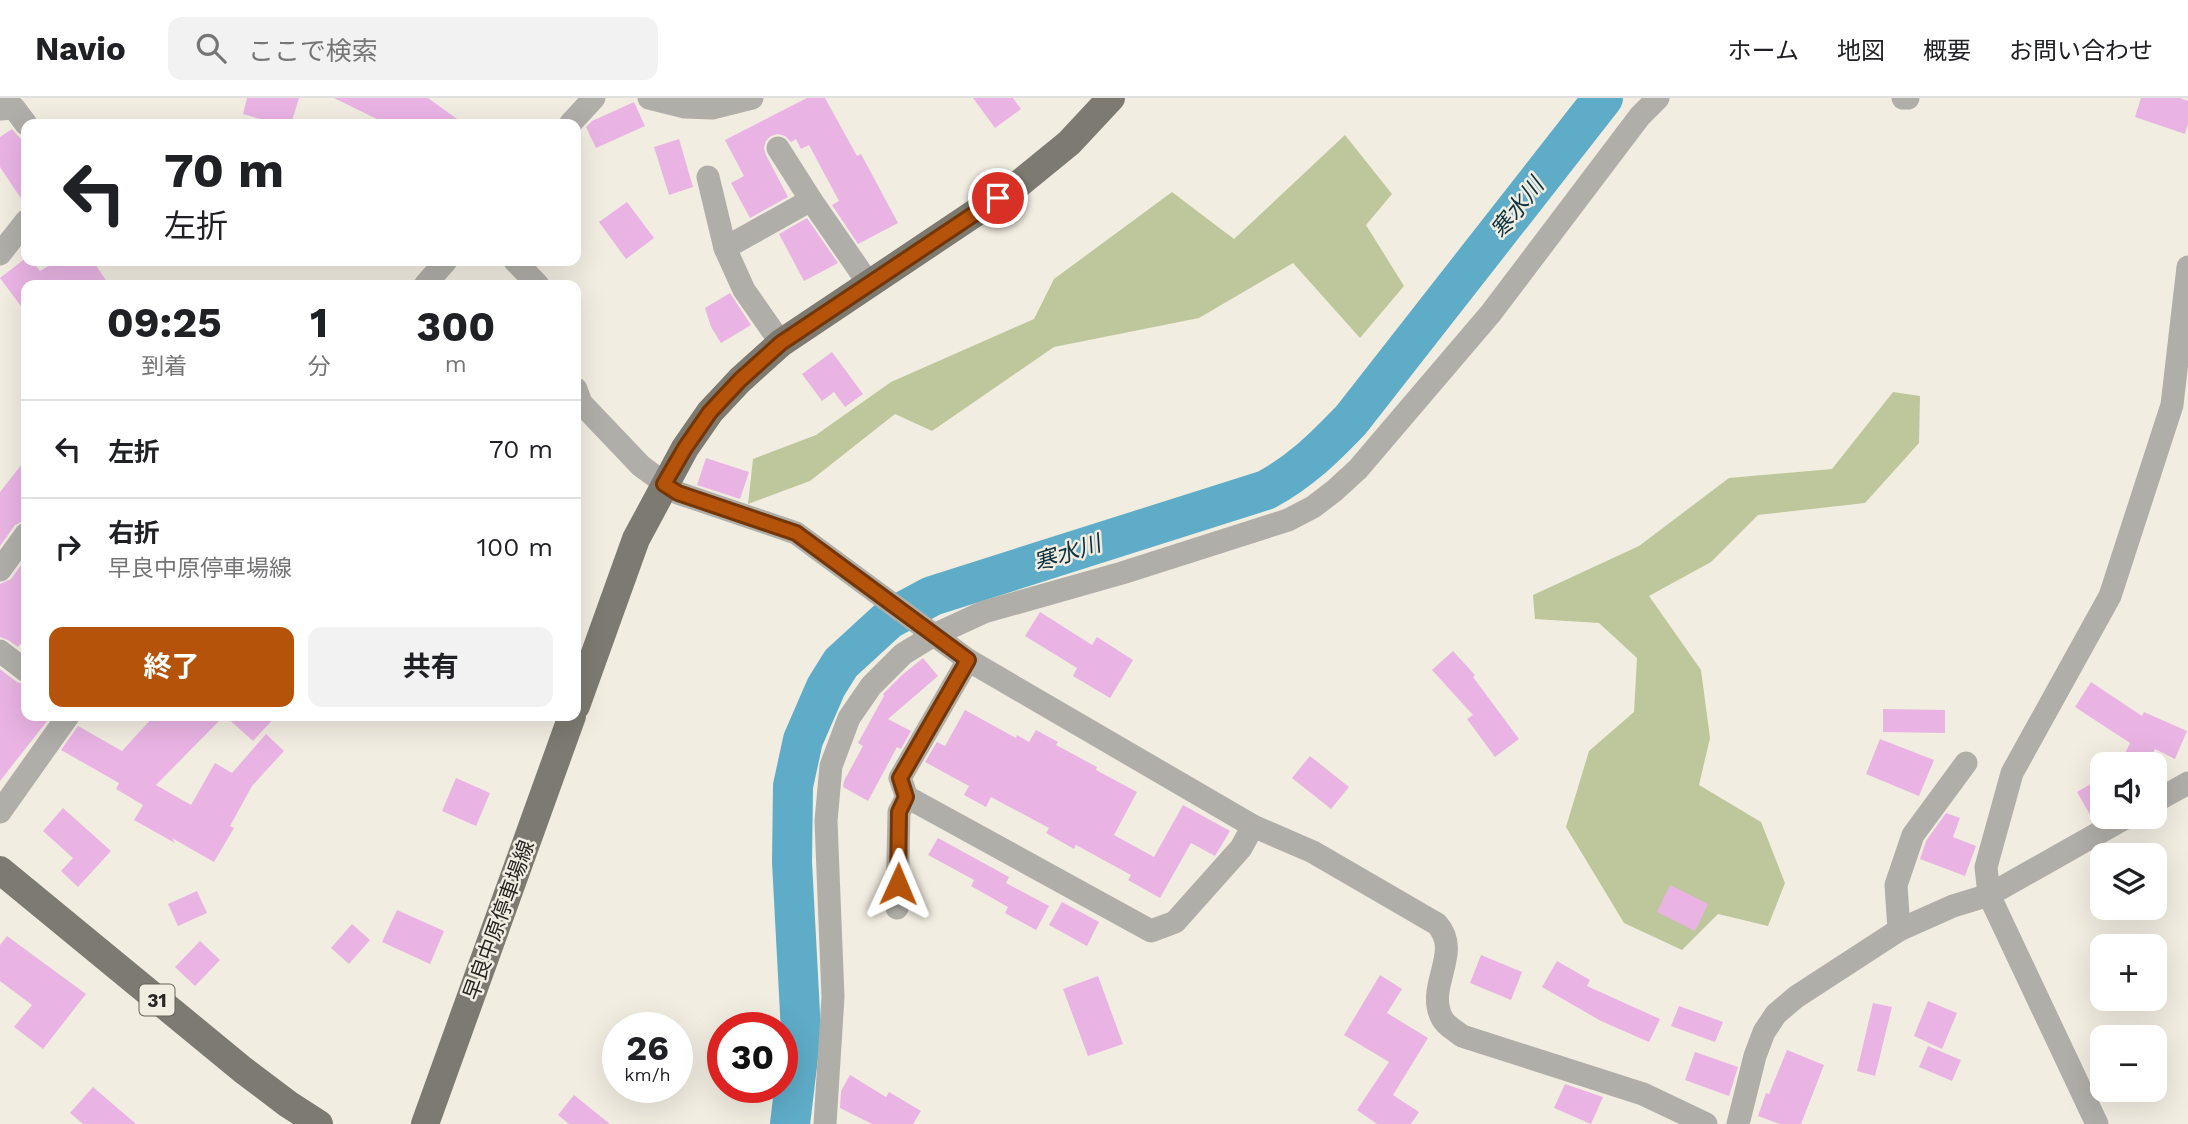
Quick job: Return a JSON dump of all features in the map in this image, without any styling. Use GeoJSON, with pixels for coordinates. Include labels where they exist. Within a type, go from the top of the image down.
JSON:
{"type":"FeatureCollection","features":[{"type":"Feature","properties":{"kind":"main road"},"geometry":{"type":"LineString","coordinates":[[581,692],[635,540],[685,448],[710,412],[781,343],[1020,183],[1069,143],[1111,98]]}},
{"type":"Feature","properties":{"kind":"main road","name":"早良中原停車場線"},"geometry":{"type":"LineString","coordinates":[[425,1124],[570,721]]}},
{"type":"Feature","properties":{"kind":"main road","name":"31"},"geometry":{"type":"LineString","coordinates":[[0,870],[243,1070],[319,1124]]}},
{"type":"Feature","properties":{"kind":"street"},"geometry":{"type":"LineString","coordinates":[[575,119],[594,98]]}},
{"type":"Feature","properties":{"kind":"street"},"geometry":{"type":"LineString","coordinates":[[649,98],[685,107],[712,108],[752,98]]}},
{"type":"Feature","properties":{"kind":"street"},"geometry":{"type":"LineString","coordinates":[[825,1124],[832,997],[826,821],[831,766],[849,718],[871,686],[903,654],[934,635],[984,612],[1225,541],[1288,520],[1313,507],[1358,469],[1490,313],[1640,116],[1658,98]]}},
{"type":"Feature","properties":{"kind":"street"},"geometry":{"type":"LineString","coordinates":[[0,108],[14,108],[22,119]]}},
{"type":"Feature","properties":{"kind":"street"},"geometry":{"type":"LineString","coordinates":[[778,148],[869,284]]}},
{"type":"Feature","properties":{"kind":"street"},"geometry":{"type":"LineString","coordinates":[[708,177],[725,248],[744,290],[781,343]]}},
{"type":"Feature","properties":{"kind":"street"},"geometry":{"type":"LineString","coordinates":[[725,248],[811,200]]}},
{"type":"Feature","properties":{"kind":"street"},"geometry":{"type":"LineString","coordinates":[[0,254],[21,228]]}},
{"type":"Feature","properties":{"kind":"street"},"geometry":{"type":"LineString","coordinates":[[429,280],[442,266]]}},
{"type":"Feature","properties":{"kind":"street"},"geometry":{"type":"LineString","coordinates":[[520,266],[533,280]]}},
{"type":"Feature","properties":{"kind":"street"},"geometry":{"type":"LineString","coordinates":[[2097,1124],[1989,895],[1986,867],[2012,773],[2110,596],[2180,403],[2188,267]]}},
{"type":"Feature","properties":{"kind":"street"},"geometry":{"type":"LineString","coordinates":[[581,403],[641,466],[678,493],[796,533],[968,660],[1254,826],[1313,852],[1437,925],[1446,934],[1448,947],[1437,998],[1442,1020],[1462,1036],[1643,1094],[1706,1124]]}},
{"type":"Feature","properties":{"kind":"street"},"geometry":{"type":"LineString","coordinates":[[0,570],[21,541]]}},
{"type":"Feature","properties":{"kind":"street"},"geometry":{"type":"LineString","coordinates":[[0,651],[21,667]]}},
{"type":"Feature","properties":{"kind":"street"},"geometry":{"type":"LineString","coordinates":[[897,908],[899,812],[906,797],[900,778],[968,660]]}},
{"type":"Feature","properties":{"kind":"street"},"geometry":{"type":"LineString","coordinates":[[0,812],[64,721]]}},
{"type":"Feature","properties":{"kind":"street"},"geometry":{"type":"LineString","coordinates":[[1899,930],[1896,885],[1913,835],[1966,763]]}},
{"type":"Feature","properties":{"kind":"street"},"geometry":{"type":"LineString","coordinates":[[2167,795],[2188,783]]}},
{"type":"Feature","properties":{"kind":"street"},"geometry":{"type":"LineString","coordinates":[[906,797],[1151,932],[1175,922],[1241,848],[1254,826]]}},
{"type":"Feature","properties":{"kind":"street"},"geometry":{"type":"LineString","coordinates":[[1738,1124],[1755,1056],[1764,1032],[1776,1014],[1796,997],[1899,930],[1953,906],[1989,895],[2106,829]]}},
{"type":"Feature","properties":{"kind":"green space"},"geometry":{"type":"Polygon","coordinates":[[[1345,135],[1392,194],[1366,225],[1404,286],[1360,338],[1293,263],[1199,318],[1054,347],[932,431],[895,414],[810,481],[748,504],[753,459],[816,435],[891,382],[1034,319],[1054,279],[1172,192],[1234,239],[1345,135]]]}},
{"type":"Feature","properties":{"kind":"green space"},"geometry":{"type":"Polygon","coordinates":[[[1893,392],[1920,396],[1919,443],[1865,503],[1758,515],[1711,562],[1649,596],[1701,670],[1710,738],[1699,785],[1761,822],[1785,883],[1768,926],[1718,914],[1682,950],[1624,923],[1566,827],[1589,751],[1634,712],[1637,658],[1599,623],[1535,619],[1533,595],[1639,546],[1729,478],[1832,469],[1893,392]]]}},
{"type":"Feature","properties":{"kind":"building"},"geometry":{"type":"Polygon","coordinates":[[[247,98],[299,98],[293,119],[260,119],[243,114],[247,98]]]}},
{"type":"Feature","properties":{"kind":"building"},"geometry":{"type":"Polygon","coordinates":[[[334,98],[428,98],[457,119],[377,119],[334,98]]]}},
{"type":"Feature","properties":{"kind":"building"},"geometry":{"type":"Polygon","coordinates":[[[807,98],[825,98],[857,156],[861,154],[898,223],[858,244],[832,205],[839,201],[809,145],[801,149],[796,139],[791,142],[778,134],[766,141],[766,155],[788,197],[750,218],[731,183],[744,176],[725,140],[807,98]]]}},
{"type":"Feature","properties":{"kind":"building"},"geometry":{"type":"Polygon","coordinates":[[[973,98],[1013,98],[1021,109],[995,128],[973,98]]]}},
{"type":"Feature","properties":{"kind":"building"},"geometry":{"type":"Polygon","coordinates":[[[2141,98],[2180,98],[2188,101],[2185,134],[2135,117],[2141,98]]]}},
{"type":"Feature","properties":{"kind":"building"},"geometry":{"type":"Polygon","coordinates":[[[634,102],[645,126],[596,148],[586,127],[592,121],[634,102]]]}},
{"type":"Feature","properties":{"kind":"building"},"geometry":{"type":"Polygon","coordinates":[[[12,129],[21,139],[21,198],[0,167],[0,137],[12,129]]]}},
{"type":"Feature","properties":{"kind":"building"},"geometry":{"type":"Polygon","coordinates":[[[679,139],[693,187],[669,195],[654,147],[679,139]]]}},
{"type":"Feature","properties":{"kind":"building"},"geometry":{"type":"Polygon","coordinates":[[[627,202],[654,238],[626,259],[599,222],[627,202]]]}},
{"type":"Feature","properties":{"kind":"building"},"geometry":{"type":"Polygon","coordinates":[[[807,218],[838,263],[804,281],[779,234],[807,218]]]}},
{"type":"Feature","properties":{"kind":"building"},"geometry":{"type":"Polygon","coordinates":[[[21,262],[21,266],[36,266],[40,271],[48,266],[96,266],[106,280],[21,280],[21,306],[0,278],[21,262]]]}},
{"type":"Feature","properties":{"kind":"building"},"geometry":{"type":"Polygon","coordinates":[[[730,293],[751,325],[721,343],[711,327],[705,308],[730,293]]]}},
{"type":"Feature","properties":{"kind":"building"},"geometry":{"type":"Polygon","coordinates":[[[832,352],[863,394],[845,407],[834,392],[822,401],[802,374],[832,352]]]}},
{"type":"Feature","properties":{"kind":"building"},"geometry":{"type":"Polygon","coordinates":[[[706,458],[749,472],[740,499],[697,485],[706,458]]]}},
{"type":"Feature","properties":{"kind":"building"},"geometry":{"type":"Polygon","coordinates":[[[21,465],[21,522],[15,525],[0,546],[0,492],[21,465]]]}},
{"type":"Feature","properties":{"kind":"building"},"geometry":{"type":"Polygon","coordinates":[[[21,565],[21,643],[18,647],[0,637],[0,584],[11,579],[21,565]]]}},
{"type":"Feature","properties":{"kind":"building"},"geometry":{"type":"Polygon","coordinates":[[[1040,612],[1092,645],[1097,637],[1133,660],[1110,698],[1073,676],[1077,668],[1025,636],[1040,612]]]}},
{"type":"Feature","properties":{"kind":"building"},"geometry":{"type":"Polygon","coordinates":[[[1453,651],[1475,675],[1473,677],[1519,739],[1495,757],[1467,719],[1473,715],[1432,670],[1453,651]]]}},
{"type":"Feature","properties":{"kind":"building"},"geometry":{"type":"Polygon","coordinates":[[[923,658],[938,676],[888,719],[911,731],[901,749],[897,747],[868,801],[843,787],[863,746],[858,743],[883,694],[923,658]]]}},
{"type":"Feature","properties":{"kind":"building"},"geometry":{"type":"Polygon","coordinates":[[[0,669],[21,683],[21,721],[47,721],[0,781],[0,669]]]}},
{"type":"Feature","properties":{"kind":"building"},"geometry":{"type":"Polygon","coordinates":[[[2091,682],[2142,716],[2144,712],[2187,731],[2175,759],[2167,755],[2167,752],[2155,749],[2154,752],[2126,752],[2130,743],[2075,707],[2091,682]]]}},
{"type":"Feature","properties":{"kind":"building"},"geometry":{"type":"Polygon","coordinates":[[[1883,709],[1945,710],[1945,733],[1883,732],[1883,709]]]}},
{"type":"Feature","properties":{"kind":"building"},"geometry":{"type":"Polygon","coordinates":[[[965,710],[1016,738],[1017,735],[1029,742],[1036,730],[1058,742],[1056,745],[1097,767],[1096,770],[1137,792],[1114,835],[1154,857],[1183,805],[1230,831],[1215,856],[1191,843],[1160,898],[1128,880],[1131,875],[1076,845],[1074,849],[1046,833],[1049,828],[991,797],[986,807],[964,795],[969,786],[925,762],[937,742],[945,746],[965,710]]]}},
{"type":"Feature","properties":{"kind":"building"},"geometry":{"type":"Polygon","coordinates":[[[149,721],[219,721],[156,785],[191,805],[215,763],[232,773],[266,734],[284,751],[252,786],[230,826],[234,828],[214,862],[134,820],[143,805],[116,789],[119,783],[61,750],[78,726],[122,751],[149,721]]]}},
{"type":"Feature","properties":{"kind":"building"},"geometry":{"type":"Polygon","coordinates":[[[231,721],[271,721],[253,741],[231,721]]]}},
{"type":"Feature","properties":{"kind":"building"},"geometry":{"type":"Polygon","coordinates":[[[1880,739],[1934,760],[1919,796],[1866,774],[1880,739]]]}},
{"type":"Feature","properties":{"kind":"building"},"geometry":{"type":"Polygon","coordinates":[[[1310,756],[1349,787],[1331,809],[1292,778],[1310,756]]]}},
{"type":"Feature","properties":{"kind":"building"},"geometry":{"type":"Polygon","coordinates":[[[456,778],[490,793],[476,826],[442,811],[456,778]]]}},
{"type":"Feature","properties":{"kind":"building"},"geometry":{"type":"Polygon","coordinates":[[[2090,784],[2090,815],[2077,792],[2090,784]]]}},
{"type":"Feature","properties":{"kind":"building"},"geometry":{"type":"Polygon","coordinates":[[[63,808],[111,851],[78,887],[61,871],[73,858],[43,831],[63,808]]]}},
{"type":"Feature","properties":{"kind":"building"},"geometry":{"type":"Polygon","coordinates":[[[1946,813],[1960,818],[1953,837],[1976,846],[1965,876],[1920,859],[1926,841],[1946,813]]]}},
{"type":"Feature","properties":{"kind":"building"},"geometry":{"type":"Polygon","coordinates":[[[938,838],[1009,877],[1006,883],[1049,906],[1036,930],[1005,913],[1008,907],[971,886],[974,880],[928,855],[938,838]]]}},
{"type":"Feature","properties":{"kind":"building"},"geometry":{"type":"Polygon","coordinates":[[[1670,885],[1708,904],[1695,931],[1657,912],[1670,885]]]}},
{"type":"Feature","properties":{"kind":"building"},"geometry":{"type":"Polygon","coordinates":[[[197,891],[207,913],[178,926],[168,904],[197,891]]]}},
{"type":"Feature","properties":{"kind":"building"},"geometry":{"type":"Polygon","coordinates":[[[1062,902],[1099,922],[1087,946],[1049,925],[1062,902]]]}},
{"type":"Feature","properties":{"kind":"building"},"geometry":{"type":"Polygon","coordinates":[[[397,910],[444,931],[430,964],[382,942],[397,910]]]}},
{"type":"Feature","properties":{"kind":"building"},"geometry":{"type":"Polygon","coordinates":[[[352,924],[370,940],[349,964],[331,948],[352,924]]]}},
{"type":"Feature","properties":{"kind":"building"},"geometry":{"type":"Polygon","coordinates":[[[7,936],[86,994],[43,1049],[14,1027],[32,1005],[0,981],[0,945],[7,936]]]}},
{"type":"Feature","properties":{"kind":"building"},"geometry":{"type":"Polygon","coordinates":[[[200,941],[220,960],[195,986],[175,967],[200,941]]]}},
{"type":"Feature","properties":{"kind":"building"},"geometry":{"type":"Polygon","coordinates":[[[1481,955],[1522,972],[1511,1000],[1470,983],[1481,955]]]}},
{"type":"Feature","properties":{"kind":"building"},"geometry":{"type":"Polygon","coordinates":[[[1557,961],[1590,980],[1587,986],[1660,1019],[1649,1042],[1601,1021],[1542,987],[1557,961]]]}},
{"type":"Feature","properties":{"kind":"building"},"geometry":{"type":"Polygon","coordinates":[[[1380,975],[1402,989],[1387,1013],[1428,1038],[1393,1095],[1419,1112],[1411,1124],[1377,1124],[1357,1110],[1389,1062],[1344,1035],[1380,975]]]}},
{"type":"Feature","properties":{"kind":"building"},"geometry":{"type":"Polygon","coordinates":[[[1098,976],[1123,1044],[1088,1056],[1063,989],[1098,976]]]}},
{"type":"Feature","properties":{"kind":"building"},"geometry":{"type":"Polygon","coordinates":[[[1928,1001],[1957,1013],[1942,1049],[1914,1036],[1928,1001]]]}},
{"type":"Feature","properties":{"kind":"building"},"geometry":{"type":"Polygon","coordinates":[[[1873,1003],[1892,1007],[1875,1076],[1857,1071],[1873,1003]]]}},
{"type":"Feature","properties":{"kind":"building"},"geometry":{"type":"Polygon","coordinates":[[[1679,1006],[1723,1022],[1715,1042],[1671,1026],[1679,1006]]]}},
{"type":"Feature","properties":{"kind":"building"},"geometry":{"type":"Polygon","coordinates":[[[1928,1046],[1961,1060],[1952,1081],[1919,1067],[1928,1046]]]}},
{"type":"Feature","properties":{"kind":"building"},"geometry":{"type":"Polygon","coordinates":[[[1787,1050],[1824,1065],[1801,1124],[1780,1124],[1758,1116],[1787,1050]]]}},
{"type":"Feature","properties":{"kind":"building"},"geometry":{"type":"Polygon","coordinates":[[[1695,1052],[1738,1067],[1729,1096],[1685,1080],[1695,1052]]]}},
{"type":"Feature","properties":{"kind":"building"},"geometry":{"type":"Polygon","coordinates":[[[850,1075],[886,1097],[889,1092],[921,1111],[913,1124],[872,1124],[840,1108],[841,1091],[850,1075]]]}},
{"type":"Feature","properties":{"kind":"building"},"geometry":{"type":"Polygon","coordinates":[[[1565,1084],[1603,1097],[1591,1124],[1554,1108],[1565,1084]]]}},
{"type":"Feature","properties":{"kind":"building"},"geometry":{"type":"Polygon","coordinates":[[[93,1087],[136,1124],[83,1124],[70,1113],[93,1087]]]}},
{"type":"Feature","properties":{"kind":"building"},"geometry":{"type":"Polygon","coordinates":[[[574,1095],[610,1124],[569,1124],[558,1115],[574,1095]]]}},
{"type":"Feature","properties":{"kind":"waterway","name":"寒水川"},"geometry":{"type":"LineString","coordinates":[[790,1124],[801,1032],[792,862],[793,786],[803,740],[826,687],[841,663],[889,619],[932,596],[1266,490],[1301,467],[1351,420],[1603,98]]}},
{"type":"Feature","properties":{"kind":"route"},"geometry":{"type":"LineString","coordinates":[[898,884],[899,812],[906,797],[900,778],[968,660],[796,533],[678,493],[664,484],[710,412],[781,343],[998,198]]}}]}
